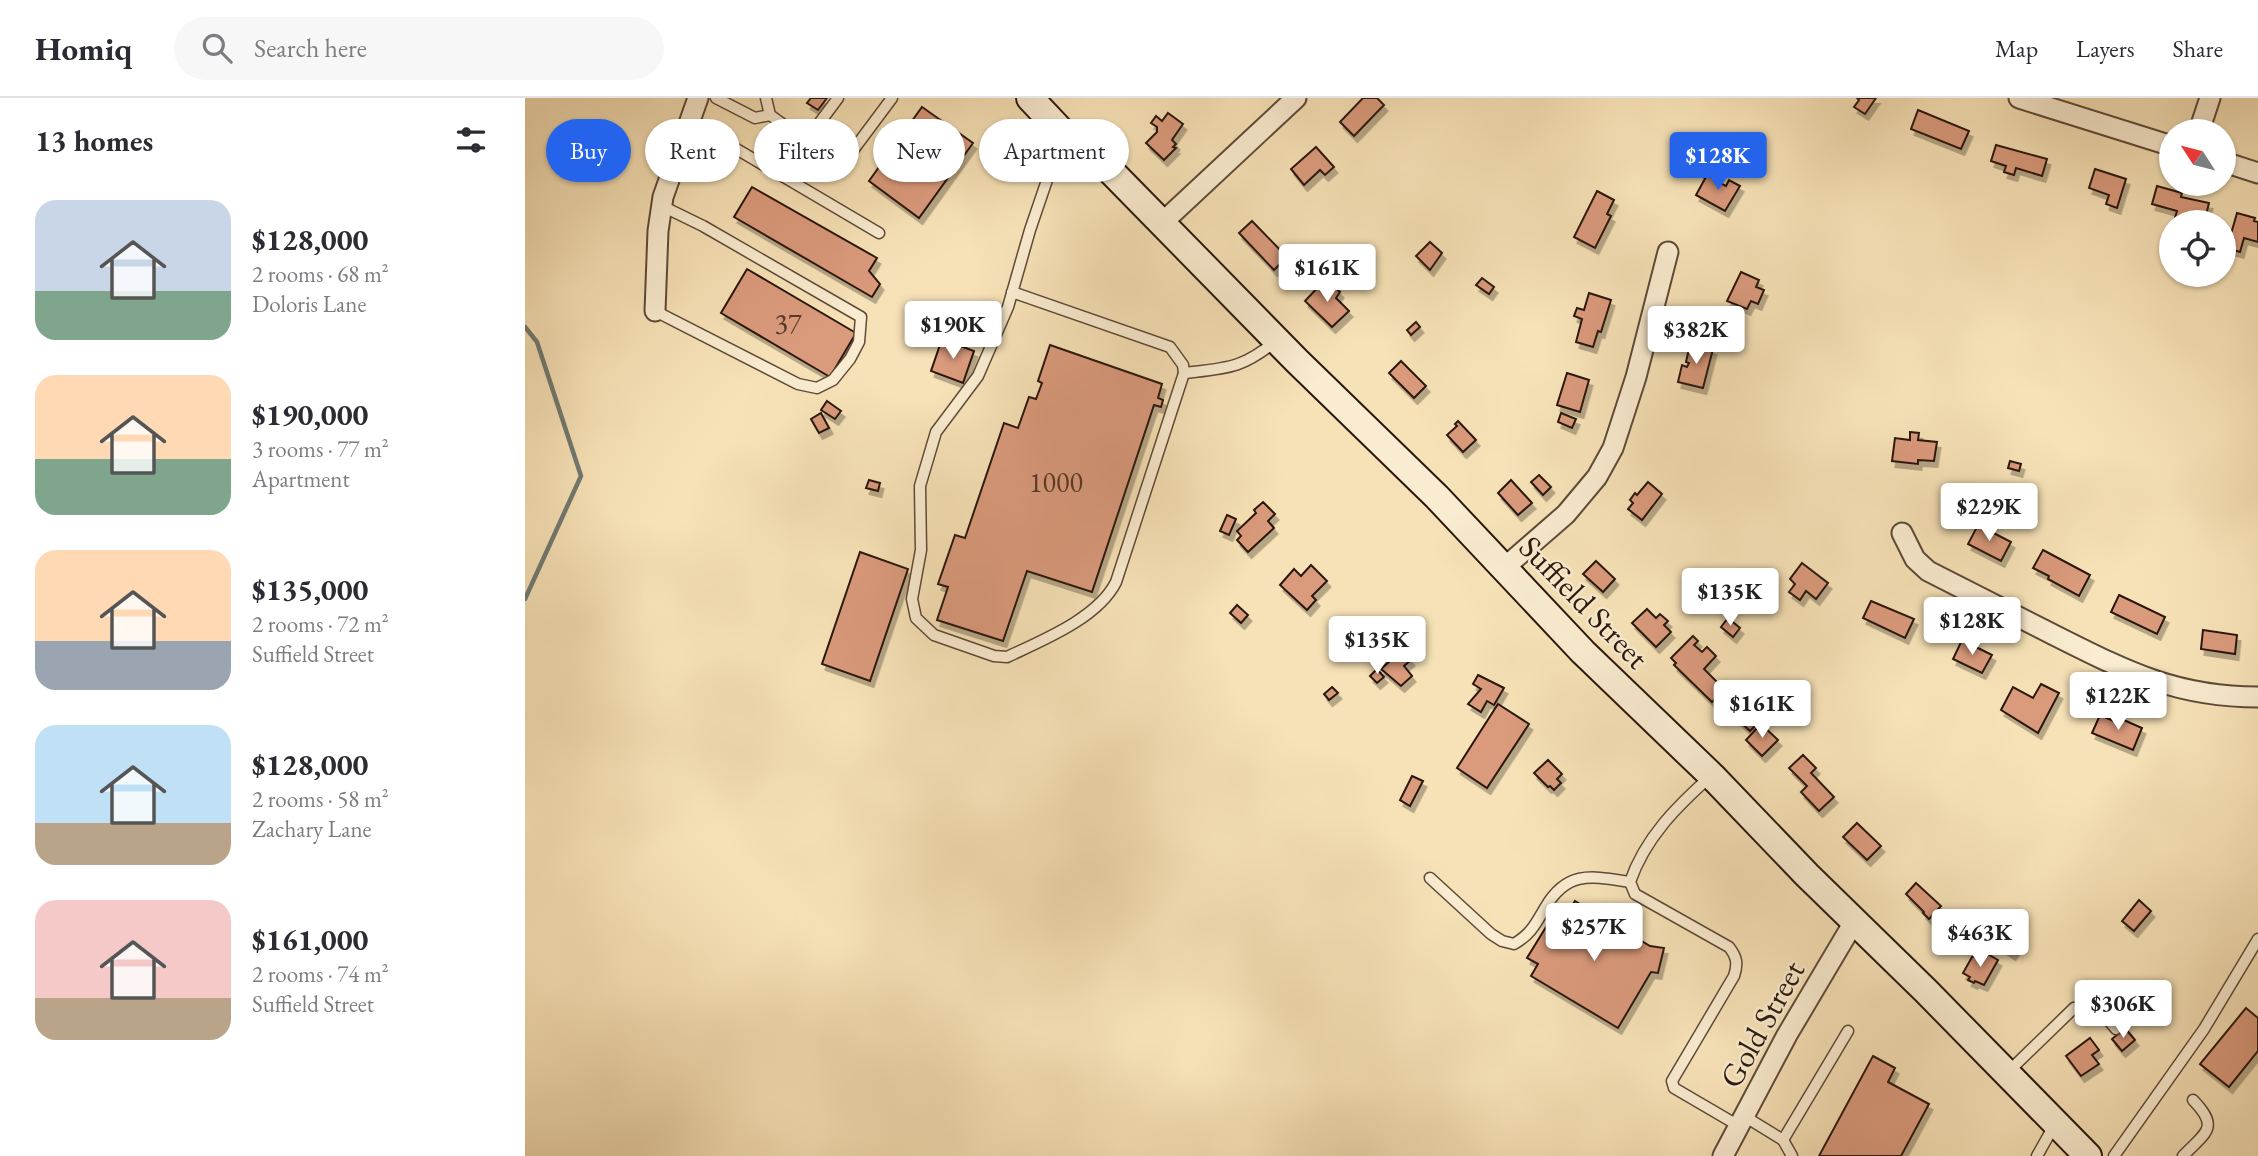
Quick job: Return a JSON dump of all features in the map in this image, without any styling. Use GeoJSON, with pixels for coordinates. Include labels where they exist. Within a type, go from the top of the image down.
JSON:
{"type":"FeatureCollection","features":[{"type":"Feature","properties":{"kind":"main road","name":"Suffield Street"},"geometry":{"type":"LineString","coordinates":[[1030,98],[1050,119]]}},
{"type":"Feature","properties":{"kind":"main road","name":"Suffield Street"},"geometry":{"type":"LineString","coordinates":[[1122,182],[1437,497],[1583,652],[1712,776],[2088,1156]]}},
{"type":"Feature","properties":{"kind":"street"},"geometry":{"type":"LineString","coordinates":[[690,119],[698,98]]}},
{"type":"Feature","properties":{"kind":"street"},"geometry":{"type":"LineString","coordinates":[[1162,223],[1296,98]]}},
{"type":"Feature","properties":{"kind":"street"},"geometry":{"type":"LineString","coordinates":[[2019,98],[2159,142]]}},
{"type":"Feature","properties":{"kind":"street"},"geometry":{"type":"LineString","coordinates":[[2203,119],[2210,98]]}},
{"type":"Feature","properties":{"kind":"street"},"geometry":{"type":"LineString","coordinates":[[2237,166],[2258,173]]}},
{"type":"Feature","properties":{"kind":"street"},"geometry":{"type":"LineString","coordinates":[[656,311],[661,205],[669,182]]}},
{"type":"Feature","properties":{"kind":"street"},"geometry":{"type":"LineString","coordinates":[[1504,568],[1566,514],[1597,477],[1613,448],[1636,377],[1668,251]]}},
{"type":"Feature","properties":{"kind":"street"},"geometry":{"type":"LineString","coordinates":[[1902,533],[1916,559],[1928,571],[2130,673],[2194,692],[2229,697],[2258,697]]}},
{"type":"Feature","properties":{"kind":"street","name":"Gold Street"},"geometry":{"type":"LineString","coordinates":[[1723,1156],[1787,1035],[1854,922]]}},
{"type":"Feature","properties":{"kind":"lane"},"geometry":{"type":"LineString","coordinates":[[716,98],[755,118],[770,115]]}},
{"type":"Feature","properties":{"kind":"lane"},"geometry":{"type":"LineString","coordinates":[[766,98],[770,115],[776,119]]}},
{"type":"Feature","properties":{"kind":"lane"},"geometry":{"type":"LineString","coordinates":[[822,119],[838,98]]}},
{"type":"Feature","properties":{"kind":"lane"},"geometry":{"type":"LineString","coordinates":[[859,142],[892,98]]}},
{"type":"Feature","properties":{"kind":"lane"},"geometry":{"type":"LineString","coordinates":[[740,151],[879,233]]}},
{"type":"Feature","properties":{"kind":"lane"},"geometry":{"type":"LineString","coordinates":[[1012,292],[1170,347],[1183,365],[1184,373],[1109,596],[1087,615],[1007,657],[994,656],[934,635],[916,618],[912,599],[921,550],[920,486],[936,432],[978,376],[1012,292],[1046,182]]}},
{"type":"Feature","properties":{"kind":"lane"},"geometry":{"type":"LineString","coordinates":[[656,311],[798,384],[817,388],[833,380],[851,359],[859,342],[861,317],[661,205]]}},
{"type":"Feature","properties":{"kind":"lane"},"geometry":{"type":"LineString","coordinates":[[1184,373],[1243,364],[1258,356],[1277,340]]}},
{"type":"Feature","properties":{"kind":"lane"},"geometry":{"type":"LineString","coordinates":[[1712,776],[1660,827],[1635,866],[1630,881],[1635,894],[1729,947],[1736,956],[1734,976],[1672,1081],[1674,1088],[1783,1140],[1792,1156]]}},
{"type":"Feature","properties":{"kind":"lane"},"geometry":{"type":"LineString","coordinates":[[1430,878],[1491,934],[1503,941],[1514,943],[1528,936],[1560,888],[1576,878],[1594,876],[1630,881]]}},
{"type":"Feature","properties":{"kind":"lane"},"geometry":{"type":"LineString","coordinates":[[2114,1156],[2204,1029],[2258,939]]}},
{"type":"Feature","properties":{"kind":"lane"},"geometry":{"type":"LineString","coordinates":[[2006,1073],[2074,1008],[2095,1004],[2116,1029]]}},
{"type":"Feature","properties":{"kind":"lane"},"geometry":{"type":"LineString","coordinates":[[1783,1140],[1848,1031]]}},
{"type":"Feature","properties":{"kind":"lane"},"geometry":{"type":"LineString","coordinates":[[2183,1156],[2209,1124],[2208,1116],[2193,1100]]}},
{"type":"Feature","properties":{"kind":"lane"},"geometry":{"type":"LineString","coordinates":[[2037,1156],[2056,1124]]}},
{"type":"Feature","properties":{"kind":"building"},"geometry":{"type":"Polygon","coordinates":[[[811,98],[827,98],[818,110],[807,103],[811,98]]]}},
{"type":"Feature","properties":{"kind":"building"},"geometry":{"type":"Polygon","coordinates":[[[1363,98],[1377,98],[1384,105],[1354,136],[1340,122],[1363,98]]]}},
{"type":"Feature","properties":{"kind":"building"},"geometry":{"type":"Polygon","coordinates":[[[1857,98],[1876,98],[1865,114],[1854,107],[1859,100],[1857,98]]]}},
{"type":"Feature","properties":{"kind":"building"},"geometry":{"type":"Polygon","coordinates":[[[922,107],[939,119],[913,119],[922,107]]]}},
{"type":"Feature","properties":{"kind":"building"},"geometry":{"type":"Polygon","coordinates":[[[1918,110],[1969,131],[1961,149],[1911,129],[1918,110]]]}},
{"type":"Feature","properties":{"kind":"building"},"geometry":{"type":"Polygon","coordinates":[[[1168,113],[1183,124],[1172,140],[1176,144],[1173,147],[1176,148],[1164,160],[1146,143],[1157,132],[1157,127],[1151,123],[1156,116],[1162,121],[1168,113]]]}},
{"type":"Feature","properties":{"kind":"building"},"geometry":{"type":"Polygon","coordinates":[[[965,137],[973,143],[965,154],[965,137]]]}},
{"type":"Feature","properties":{"kind":"building"},"geometry":{"type":"Polygon","coordinates":[[[1996,145],[2047,159],[2042,176],[2016,168],[2014,175],[2004,172],[2006,166],[1991,161],[1996,145]]]}},
{"type":"Feature","properties":{"kind":"building"},"geometry":{"type":"Polygon","coordinates":[[[1316,147],[1334,167],[1325,175],[1320,170],[1304,185],[1291,169],[1316,147]]]}},
{"type":"Feature","properties":{"kind":"building"},"geometry":{"type":"Polygon","coordinates":[[[1701,152],[1709,158],[1700,172],[1692,167],[1701,152]]]}},
{"type":"Feature","properties":{"kind":"building"},"geometry":{"type":"Polygon","coordinates":[[[2095,169],[2126,179],[2117,208],[2106,204],[2109,195],[2089,188],[2095,169]]]}},
{"type":"Feature","properties":{"kind":"building"},"geometry":{"type":"Polygon","coordinates":[[[873,175],[873,182],[945,182],[919,218],[869,181],[873,175]]]}},
{"type":"Feature","properties":{"kind":"building"},"geometry":{"type":"Polygon","coordinates":[[[1707,175],[1726,186],[1729,180],[1740,186],[1725,211],[1696,195],[1707,175]]]}},
{"type":"Feature","properties":{"kind":"building"},"geometry":{"type":"Polygon","coordinates":[[[2157,186],[2159,196],[2181,196],[2209,203],[2207,210],[2173,210],[2152,204],[2157,186]]]}},
{"type":"Feature","properties":{"kind":"building"},"geometry":{"type":"Polygon","coordinates":[[[752,187],[877,258],[869,271],[880,284],[872,297],[734,217],[752,187]]]}},
{"type":"Feature","properties":{"kind":"building"},"geometry":{"type":"Polygon","coordinates":[[[1597,191],[1614,200],[1607,214],[1611,216],[1595,248],[1574,237],[1597,191]]]}},
{"type":"Feature","properties":{"kind":"building"},"geometry":{"type":"Polygon","coordinates":[[[2237,213],[2255,218],[2254,221],[2258,222],[2258,242],[2244,238],[2240,252],[2236,251],[2237,213]]]}},
{"type":"Feature","properties":{"kind":"building"},"geometry":{"type":"Polygon","coordinates":[[[1252,221],[1287,257],[1274,270],[1239,233],[1252,221]]]}},
{"type":"Feature","properties":{"kind":"building"},"geometry":{"type":"Polygon","coordinates":[[[1430,242],[1442,253],[1430,270],[1416,256],[1430,242]]]}},
{"type":"Feature","properties":{"kind":"building"},"geometry":{"type":"Polygon","coordinates":[[[747,269],[856,333],[830,377],[721,313],[747,269]]]}},
{"type":"Feature","properties":{"kind":"building"},"geometry":{"type":"Polygon","coordinates":[[[1741,272],[1759,280],[1756,287],[1764,290],[1758,304],[1751,301],[1747,309],[1727,301],[1741,272]]]}},
{"type":"Feature","properties":{"kind":"building"},"geometry":{"type":"Polygon","coordinates":[[[1482,278],[1494,287],[1489,294],[1476,285],[1482,278]]]}},
{"type":"Feature","properties":{"kind":"building"},"geometry":{"type":"Polygon","coordinates":[[[1329,282],[1340,292],[1336,298],[1349,311],[1332,327],[1305,301],[1321,284],[1325,288],[1329,282]]]}},
{"type":"Feature","properties":{"kind":"building"},"geometry":{"type":"Polygon","coordinates":[[[1589,293],[1611,300],[1601,332],[1598,331],[1593,347],[1576,342],[1582,319],[1574,316],[1577,308],[1584,310],[1589,293]]]}},
{"type":"Feature","properties":{"kind":"building"},"geometry":{"type":"Polygon","coordinates":[[[1416,322],[1420,327],[1411,335],[1407,330],[1416,322]]]}},
{"type":"Feature","properties":{"kind":"building"},"geometry":{"type":"Polygon","coordinates":[[[942,339],[974,351],[963,383],[931,371],[942,339]]]}},
{"type":"Feature","properties":{"kind":"building"},"geometry":{"type":"Polygon","coordinates":[[[1688,342],[1713,349],[1703,388],[1678,382],[1682,365],[1687,367],[1689,363],[1686,362],[1688,342]]]}},
{"type":"Feature","properties":{"kind":"building"},"geometry":{"type":"Polygon","coordinates":[[[1050,345],[1162,384],[1158,398],[1163,400],[1161,407],[1154,405],[1092,592],[1027,571],[1003,641],[937,620],[948,587],[938,584],[955,535],[965,538],[1004,423],[1018,428],[1029,397],[1036,399],[1042,383],[1038,381],[1050,345]]]}},
{"type":"Feature","properties":{"kind":"building"},"geometry":{"type":"Polygon","coordinates":[[[1401,361],[1426,386],[1414,398],[1389,373],[1401,361]]]}},
{"type":"Feature","properties":{"kind":"building"},"geometry":{"type":"Polygon","coordinates":[[[1567,373],[1589,380],[1580,412],[1557,405],[1567,373]]]}},
{"type":"Feature","properties":{"kind":"building"},"geometry":{"type":"Polygon","coordinates":[[[827,401],[841,411],[835,419],[821,410],[827,401]]]}},
{"type":"Feature","properties":{"kind":"building"},"geometry":{"type":"Polygon","coordinates":[[[821,413],[829,428],[819,433],[811,419],[821,413]]]}},
{"type":"Feature","properties":{"kind":"building"},"geometry":{"type":"Polygon","coordinates":[[[1561,413],[1576,419],[1572,428],[1558,422],[1561,413]]]}},
{"type":"Feature","properties":{"kind":"building"},"geometry":{"type":"Polygon","coordinates":[[[1458,421],[1476,440],[1463,452],[1447,435],[1457,426],[1455,424],[1458,421]]]}},
{"type":"Feature","properties":{"kind":"building"},"geometry":{"type":"Polygon","coordinates":[[[1910,432],[1919,433],[1918,440],[1937,442],[1934,461],[1918,460],[1918,464],[1892,461],[1895,438],[1910,440],[1910,432]]]}},
{"type":"Feature","properties":{"kind":"building"},"geometry":{"type":"Polygon","coordinates":[[[2010,461],[2021,464],[2019,471],[2008,468],[2010,461]]]}},
{"type":"Feature","properties":{"kind":"building"},"geometry":{"type":"Polygon","coordinates":[[[1539,475],[1551,487],[1543,495],[1531,482],[1539,475]]]}},
{"type":"Feature","properties":{"kind":"building"},"geometry":{"type":"Polygon","coordinates":[[[869,480],[880,483],[878,491],[866,488],[869,480]]]}},
{"type":"Feature","properties":{"kind":"building"},"geometry":{"type":"Polygon","coordinates":[[[1511,480],[1532,503],[1518,515],[1498,493],[1511,480]]]}},
{"type":"Feature","properties":{"kind":"building"},"geometry":{"type":"Polygon","coordinates":[[[1648,482],[1662,494],[1642,520],[1628,509],[1633,503],[1630,500],[1635,493],[1637,495],[1648,482]]]}},
{"type":"Feature","properties":{"kind":"building"},"geometry":{"type":"Polygon","coordinates":[[[1263,502],[1275,514],[1268,521],[1274,528],[1248,552],[1237,540],[1241,536],[1237,531],[1256,513],[1254,510],[1263,502]]]}},
{"type":"Feature","properties":{"kind":"building"},"geometry":{"type":"Polygon","coordinates":[[[1227,515],[1236,519],[1229,535],[1220,531],[1227,515]]]}},
{"type":"Feature","properties":{"kind":"building"},"geometry":{"type":"Polygon","coordinates":[[[1978,525],[2011,542],[2001,561],[1968,544],[1978,525]]]}},
{"type":"Feature","properties":{"kind":"building"},"geometry":{"type":"Polygon","coordinates":[[[2043,550],[2090,575],[2079,596],[2033,568],[2043,550]]]}},
{"type":"Feature","properties":{"kind":"building"},"geometry":{"type":"Polygon","coordinates":[[[860,552],[908,569],[870,681],[822,664],[860,552]]]}},
{"type":"Feature","properties":{"kind":"building"},"geometry":{"type":"Polygon","coordinates":[[[1596,561],[1615,579],[1603,592],[1583,574],[1596,561]]]}},
{"type":"Feature","properties":{"kind":"building"},"geometry":{"type":"Polygon","coordinates":[[[1802,563],[1828,583],[1816,599],[1806,591],[1800,600],[1789,592],[1795,584],[1790,579],[1802,563]]]}},
{"type":"Feature","properties":{"kind":"building"},"geometry":{"type":"Polygon","coordinates":[[[1311,565],[1327,581],[1312,596],[1316,600],[1307,610],[1280,585],[1294,569],[1301,576],[1311,565]]]}},
{"type":"Feature","properties":{"kind":"building"},"geometry":{"type":"Polygon","coordinates":[[[2119,595],[2165,617],[2157,634],[2111,612],[2119,595]]]}},
{"type":"Feature","properties":{"kind":"building"},"geometry":{"type":"Polygon","coordinates":[[[1871,601],[1914,619],[1905,638],[1863,618],[1871,601]]]}},
{"type":"Feature","properties":{"kind":"building"},"geometry":{"type":"Polygon","coordinates":[[[1237,605],[1248,615],[1241,623],[1230,613],[1237,605]]]}},
{"type":"Feature","properties":{"kind":"building"},"geometry":{"type":"Polygon","coordinates":[[[1647,609],[1656,618],[1660,614],[1668,621],[1664,625],[1671,632],[1656,647],[1632,623],[1647,609]]]}},
{"type":"Feature","properties":{"kind":"building"},"geometry":{"type":"Polygon","coordinates":[[[1728,618],[1740,628],[1733,637],[1721,627],[1728,618]]]}},
{"type":"Feature","properties":{"kind":"building"},"geometry":{"type":"Polygon","coordinates":[[[2203,630],[2237,635],[2235,654],[2201,649],[2203,630]]]}},
{"type":"Feature","properties":{"kind":"building"},"geometry":{"type":"Polygon","coordinates":[[[1693,636],[1698,641],[1694,645],[1702,652],[1707,647],[1716,656],[1704,669],[1725,690],[1712,702],[1674,665],[1676,663],[1671,658],[1693,636]]]}},
{"type":"Feature","properties":{"kind":"building"},"geometry":{"type":"Polygon","coordinates":[[[1962,640],[1992,655],[1982,673],[1953,659],[1962,640]]]}},
{"type":"Feature","properties":{"kind":"building"},"geometry":{"type":"Polygon","coordinates":[[[1402,650],[1411,660],[1404,666],[1412,676],[1401,686],[1381,669],[1402,650]]]}},
{"type":"Feature","properties":{"kind":"building"},"geometry":{"type":"Polygon","coordinates":[[[1377,669],[1384,677],[1377,683],[1370,676],[1377,669]]]}},
{"type":"Feature","properties":{"kind":"building"},"geometry":{"type":"Polygon","coordinates":[[[1478,675],[1504,688],[1494,705],[1487,701],[1481,712],[1468,704],[1481,689],[1473,684],[1478,675]]]}},
{"type":"Feature","properties":{"kind":"building"},"geometry":{"type":"Polygon","coordinates":[[[2041,684],[2059,693],[2038,733],[2001,710],[2013,687],[2033,698],[2041,684]]]}},
{"type":"Feature","properties":{"kind":"building"},"geometry":{"type":"Polygon","coordinates":[[[1332,687],[1338,693],[1329,700],[1324,694],[1332,687]]]}},
{"type":"Feature","properties":{"kind":"building"},"geometry":{"type":"Polygon","coordinates":[[[1747,702],[1761,715],[1750,731],[1734,716],[1747,702]]]}},
{"type":"Feature","properties":{"kind":"building"},"geometry":{"type":"Polygon","coordinates":[[[1498,704],[1529,724],[1487,788],[1457,768],[1498,704]]]}},
{"type":"Feature","properties":{"kind":"building"},"geometry":{"type":"Polygon","coordinates":[[[2100,715],[2116,722],[2117,717],[2142,728],[2133,750],[2092,733],[2100,715]]]}},
{"type":"Feature","properties":{"kind":"building"},"geometry":{"type":"Polygon","coordinates":[[[1761,724],[1778,740],[1762,756],[1746,740],[1761,724]]]}},
{"type":"Feature","properties":{"kind":"building"},"geometry":{"type":"Polygon","coordinates":[[[1803,755],[1816,768],[1811,773],[1834,797],[1819,811],[1801,792],[1807,786],[1789,768],[1803,755]]]}},
{"type":"Feature","properties":{"kind":"building"},"geometry":{"type":"Polygon","coordinates":[[[1548,760],[1562,774],[1557,779],[1561,783],[1554,790],[1534,773],[1548,760]]]}},
{"type":"Feature","properties":{"kind":"building"},"geometry":{"type":"Polygon","coordinates":[[[1412,776],[1423,781],[1410,806],[1400,800],[1412,776]]]}},
{"type":"Feature","properties":{"kind":"building"},"geometry":{"type":"Polygon","coordinates":[[[1857,823],[1881,846],[1867,860],[1843,837],[1857,823]]]}},
{"type":"Feature","properties":{"kind":"building"},"geometry":{"type":"Polygon","coordinates":[[[1916,883],[1941,906],[1929,919],[1906,894],[1916,883]]]}},
{"type":"Feature","properties":{"kind":"building"},"geometry":{"type":"Polygon","coordinates":[[[2139,900],[2151,911],[2134,931],[2122,921],[2139,900]]]}},
{"type":"Feature","properties":{"kind":"building"},"geometry":{"type":"Polygon","coordinates":[[[1575,901],[1650,946],[1664,948],[1658,973],[1651,972],[1618,1028],[1531,976],[1538,964],[1527,958],[1554,914],[1564,920],[1575,901]]]}},
{"type":"Feature","properties":{"kind":"building"},"geometry":{"type":"Polygon","coordinates":[[[2007,929],[2022,939],[2012,954],[1997,944],[2007,929]]]}},
{"type":"Feature","properties":{"kind":"building"},"geometry":{"type":"Polygon","coordinates":[[[1986,953],[1998,960],[1984,985],[1968,980],[1970,977],[1963,973],[1972,957],[1982,960],[1986,953]]]}},
{"type":"Feature","properties":{"kind":"building"},"geometry":{"type":"Polygon","coordinates":[[[2246,1008],[2258,1018],[2258,1051],[2229,1087],[2200,1064],[2246,1008]]]}},
{"type":"Feature","properties":{"kind":"building"},"geometry":{"type":"Polygon","coordinates":[[[2125,1028],[2135,1040],[2122,1051],[2112,1039],[2125,1028]]]}},
{"type":"Feature","properties":{"kind":"building"},"geometry":{"type":"Polygon","coordinates":[[[2090,1038],[2099,1050],[2092,1055],[2099,1064],[2081,1076],[2066,1056],[2090,1038]]]}},
{"type":"Feature","properties":{"kind":"building"},"geometry":{"type":"Polygon","coordinates":[[[1873,1056],[1895,1068],[1888,1082],[1929,1104],[1901,1156],[1819,1156],[1873,1056]]]}},
{"type":"Feature","properties":{"kind":"waterway"},"geometry":{"type":"LineString","coordinates":[[525,327],[537,342],[581,476],[525,599]]}}]}
